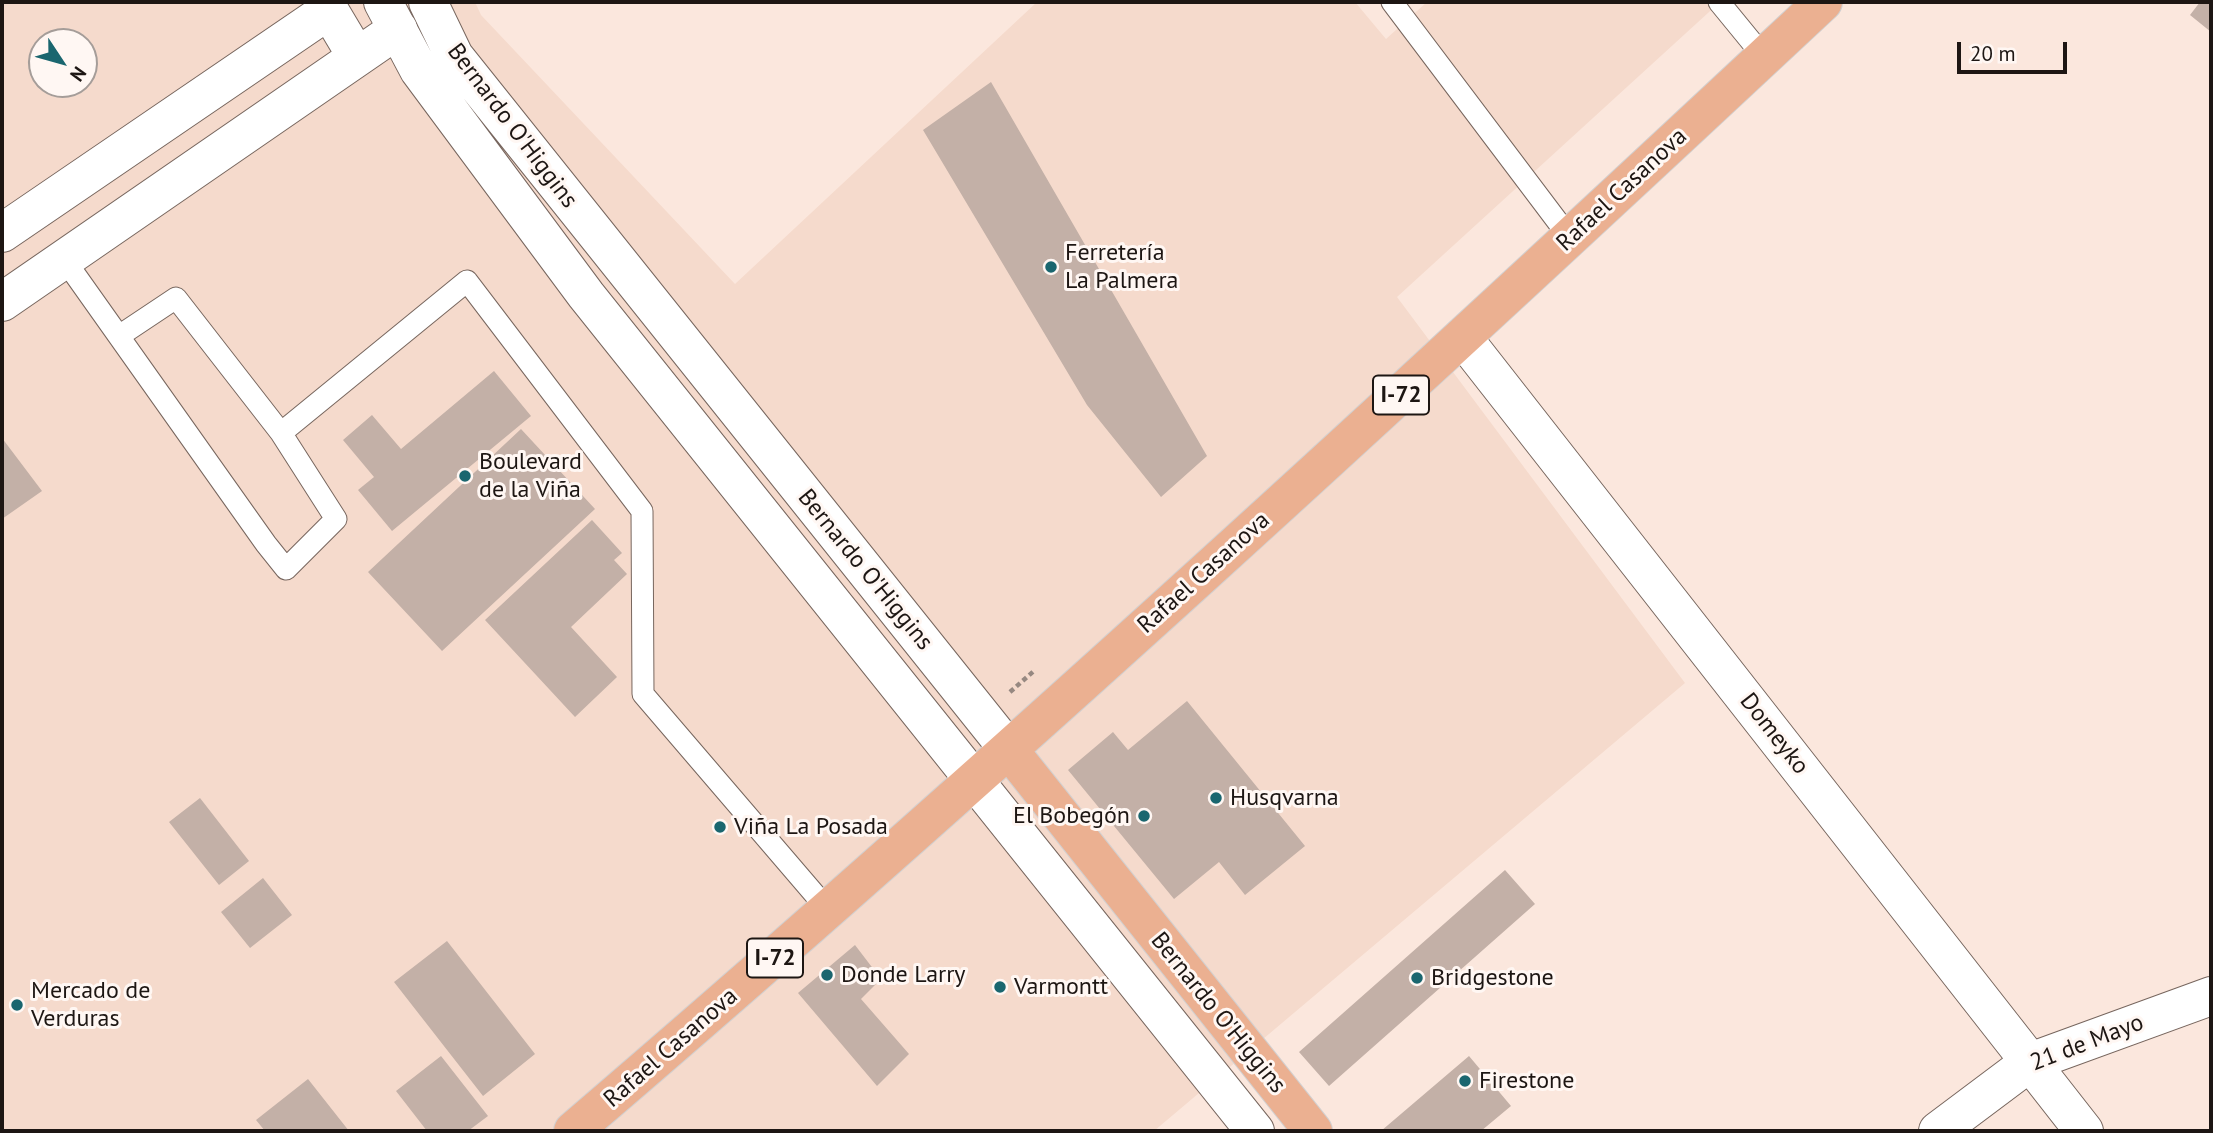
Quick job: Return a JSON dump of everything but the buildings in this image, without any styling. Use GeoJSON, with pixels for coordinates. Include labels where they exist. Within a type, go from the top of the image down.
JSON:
{"type":"FeatureCollection","features":[{"type":"Feature","properties":{"kind":"main road","name":"Bernardo O'Higgins"},"geometry":{"type":"LineString","coordinates":[[428,2],[454,56],[1313,1131]]}},
{"type":"Feature","properties":{"kind":"main road","name":"Rafael Casanova"},"geometry":{"type":"LineString","coordinates":[[573,1131],[830,912],[974,782],[1463,338],[1823,2]]}},
{"type":"Feature","properties":{"kind":"main road"},"geometry":{"type":"LineString","coordinates":[[2,233],[329,10],[357,57]]}},
{"type":"Feature","properties":{"kind":"main road","name":"Bernardo O'Higgins"},"geometry":{"type":"LineString","coordinates":[[391,16],[419,70],[586,295],[1255,1131]]}},
{"type":"Feature","properties":{"kind":"main road"},"geometry":{"type":"LineString","coordinates":[[2,302],[357,57],[391,16]]}},
{"type":"Feature","properties":{"kind":"main road","name":"Domeyko"},"geometry":{"type":"LineString","coordinates":[[1463,338],[2084,1131]]}},
{"type":"Feature","properties":{"kind":"main road","name":"21 de Mayo"},"geometry":{"type":"LineString","coordinates":[[1938,1131],[2030,1062],[2211,996]]}},
{"type":"Feature","properties":{"kind":"lane"},"geometry":{"type":"LineString","coordinates":[[1392,2],[1570,238]]}},
{"type":"Feature","properties":{"kind":"lane"},"geometry":{"type":"LineString","coordinates":[[1719,2],[1764,57]]}},
{"type":"Feature","properties":{"kind":"lane"},"geometry":{"type":"LineString","coordinates":[[64,259],[119,336],[286,569],[336,519],[281,433],[176,298],[119,336]]}},
{"type":"Feature","properties":{"kind":"lane"},"geometry":{"type":"LineString","coordinates":[[281,433],[467,281],[642,510],[643,694],[830,912]]}},
{"type":"Feature","properties":{"kind":"shaded area"},"geometry":{"type":"Polygon","coordinates":[[[2,2],[475,2],[481,15],[735,284],[1037,2],[1355,2],[1386,39],[1427,2],[1720,2],[1397,297],[1685,683],[1154,1131],[2,1131],[2,2]]]}},
{"type":"Feature","properties":{"kind":"place","name":"Ferretería La Palmera"},"geometry":{"type":"Point","coordinates":[1051,267]}},
{"type":"Feature","properties":{"kind":"place","name":"Boulevard de la Viña"},"geometry":{"type":"Point","coordinates":[465,476]}},
{"type":"Feature","properties":{"kind":"place","name":"Husqvarna"},"geometry":{"type":"Point","coordinates":[1216,798]}},
{"type":"Feature","properties":{"kind":"place","name":"El Bobegón"},"geometry":{"type":"Point","coordinates":[1144,816]}},
{"type":"Feature","properties":{"kind":"place","name":"Viña La Posada"},"geometry":{"type":"Point","coordinates":[720,827]}},
{"type":"Feature","properties":{"kind":"place","name":"Donde Larry"},"geometry":{"type":"Point","coordinates":[827,975]}},
{"type":"Feature","properties":{"kind":"place","name":"Bridgestone"},"geometry":{"type":"Point","coordinates":[1417,978]}},
{"type":"Feature","properties":{"kind":"place","name":"Varmontt"},"geometry":{"type":"Point","coordinates":[1000,987]}},
{"type":"Feature","properties":{"kind":"place","name":"Mercado de Verduras"},"geometry":{"type":"Point","coordinates":[17,1005]}},
{"type":"Feature","properties":{"kind":"place","name":"Firestone"},"geometry":{"type":"Point","coordinates":[1465,1081]}}]}
